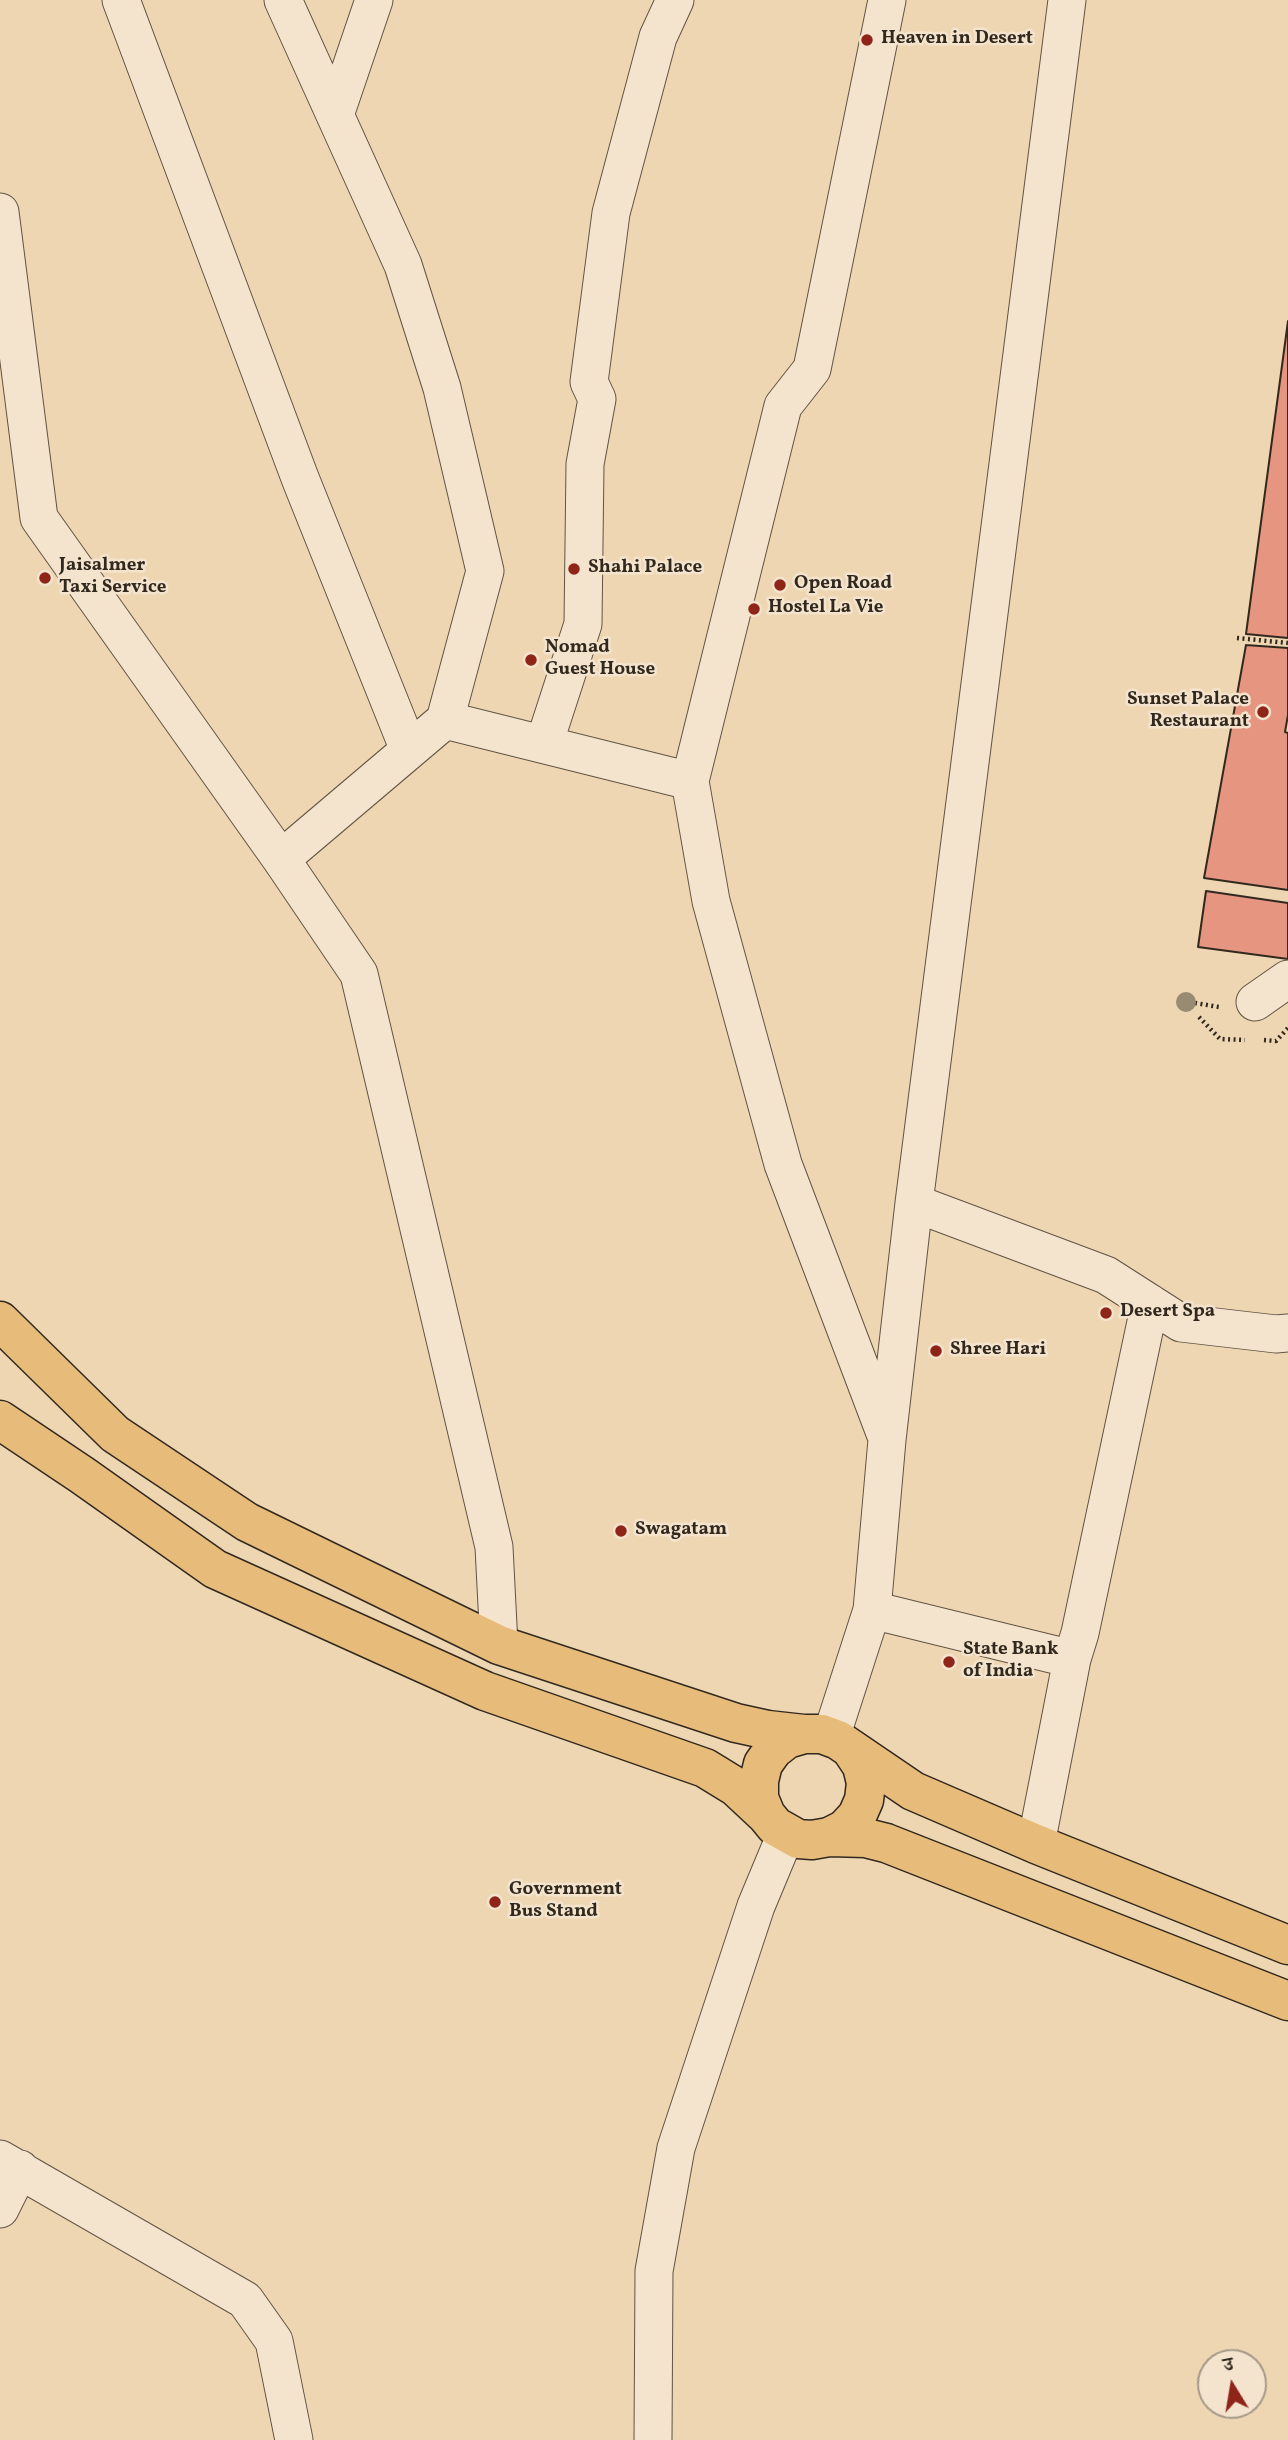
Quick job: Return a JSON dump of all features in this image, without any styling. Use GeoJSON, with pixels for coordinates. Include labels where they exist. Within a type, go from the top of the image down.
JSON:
{"type":"FeatureCollection","features":[{"type":"Feature","properties":{"kind":"main road"},"geometry":{"type":"LineString","coordinates":[[0,1321],[115,1434],[247,1522],[499,1645],[736,1723],[829,1741],[913,1791],[1036,1844],[1288,1945]]}},
{"type":"Feature","properties":{"kind":"main road"},"geometry":{"type":"LineString","coordinates":[[0,1420],[215,1569],[485,1691],[705,1768],[736,1787],[776,1824],[799,1839],[830,1837],[887,1843],[1288,2001]]}},
{"type":"Feature","properties":{"kind":"main road"},"geometry":{"type":"LineString","coordinates":[[776,1824],[759,1798],[763,1764],[773,1750],[787,1740],[829,1741],[862,1766],[866,1783],[864,1800],[857,1816],[845,1829],[830,1837]]}},
{"type":"Feature","properties":{"kind":"street"},"geometry":{"type":"LineString","coordinates":[[121,0],[300,478],[409,750]]}},
{"type":"Feature","properties":{"kind":"street"},"geometry":{"type":"LineString","coordinates":[[281,859],[445,720],[485,571],[442,388],[403,265],[283,0]]}},
{"type":"Feature","properties":{"kind":"street"},"geometry":{"type":"LineString","coordinates":[[335,115],[374,0]]}},
{"type":"Feature","properties":{"kind":"street"},"geometry":{"type":"LineString","coordinates":[[544,744],[583,624],[585,464],[597,399],[589,382],[611,213],[658,37],[675,0]]}},
{"type":"Feature","properties":{"kind":"street"},"geometry":{"type":"LineString","coordinates":[[887,0],[812,369],[783,405],[690,781],[711,901],[783,1164],[887,1440]]}},
{"type":"Feature","properties":{"kind":"street"},"geometry":{"type":"LineString","coordinates":[[829,1741],[872,1610],[887,1440],[914,1203],[1067,0]]}},
{"type":"Feature","properties":{"kind":"street"},"geometry":{"type":"LineString","coordinates":[[0,212],[38,518],[281,859],[359,974],[494,1547],[499,1645]]}},
{"type":"Feature","properties":{"kind":"street"},"geometry":{"type":"LineString","coordinates":[[445,720],[690,781]]}},
{"type":"Feature","properties":{"kind":"street"},"geometry":{"type":"LineString","coordinates":[[1255,1002],[1288,979]]}},
{"type":"Feature","properties":{"kind":"street"},"geometry":{"type":"LineString","coordinates":[[914,1203],[1106,1275],[1181,1324],[1288,1333]]}},
{"type":"Feature","properties":{"kind":"street"},"geometry":{"type":"LineString","coordinates":[[1036,1844],[1072,1659],[1080,1633],[1150,1303]]}},
{"type":"Feature","properties":{"kind":"street"},"geometry":{"type":"LineString","coordinates":[[872,1610],[1072,1659]]}},
{"type":"Feature","properties":{"kind":"street"},"geometry":{"type":"LineString","coordinates":[[653,2440],[654,2270],[676,2148],[756,1906],[776,1824]]}},
{"type":"Feature","properties":{"kind":"street"},"geometry":{"type":"LineString","coordinates":[[0,2208],[10,2164],[245,2300],[274,2341],[294,2440]]}},
{"type":"Feature","properties":{"kind":"path"},"geometry":{"type":"LineString","coordinates":[[1237,638],[1288,643]]}},
{"type":"Feature","properties":{"kind":"building"},"geometry":{"type":"Polygon","coordinates":[[[1288,321],[1288,638],[1246,634],[1288,321]]]}},
{"type":"Feature","properties":{"kind":"building"},"geometry":{"type":"Polygon","coordinates":[[[1246,645],[1288,648],[1288,715],[1285,732],[1288,733],[1288,890],[1204,878],[1246,645]]]}},
{"type":"Feature","properties":{"kind":"building"},"geometry":{"type":"Polygon","coordinates":[[[1206,891],[1288,903],[1288,959],[1198,947],[1206,891]]]}},
{"type":"Feature","properties":{"kind":"place","name":"Heaven in Desert"},"geometry":{"type":"Point","coordinates":[867,40]}},
{"type":"Feature","properties":{"kind":"place","name":"Shahi Palace"},"geometry":{"type":"Point","coordinates":[574,569]}},
{"type":"Feature","properties":{"kind":"place","name":"Jaisalmer Taxi Service"},"geometry":{"type":"Point","coordinates":[45,578]}},
{"type":"Feature","properties":{"kind":"place","name":"Open Road"},"geometry":{"type":"Point","coordinates":[780,585]}},
{"type":"Feature","properties":{"kind":"place","name":"Hostel La Vie"},"geometry":{"type":"Point","coordinates":[754,609]}},
{"type":"Feature","properties":{"kind":"place","name":"Nomad Guest House"},"geometry":{"type":"Point","coordinates":[531,660]}},
{"type":"Feature","properties":{"kind":"place","name":"Sunset Palace Restaurant"},"geometry":{"type":"Point","coordinates":[1263,712]}},
{"type":"Feature","properties":{"kind":"place","name":"Desert Spa"},"geometry":{"type":"Point","coordinates":[1106,1313]}},
{"type":"Feature","properties":{"kind":"place","name":"Shree Hari"},"geometry":{"type":"Point","coordinates":[936,1351]}},
{"type":"Feature","properties":{"kind":"place","name":"Swagatam"},"geometry":{"type":"Point","coordinates":[621,1531]}},
{"type":"Feature","properties":{"kind":"place","name":"State Bank of India"},"geometry":{"type":"Point","coordinates":[949,1662]}},
{"type":"Feature","properties":{"kind":"place","name":"Government Bus Stand"},"geometry":{"type":"Point","coordinates":[495,1902]}}]}
